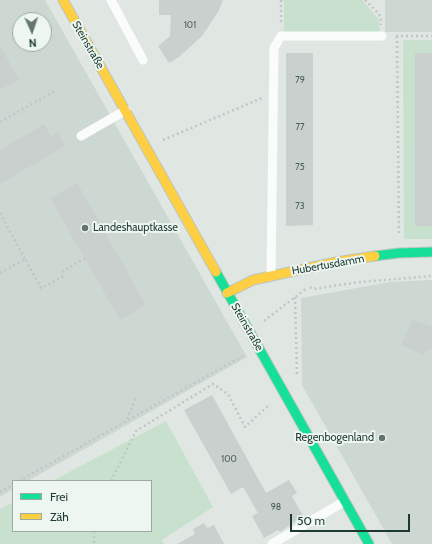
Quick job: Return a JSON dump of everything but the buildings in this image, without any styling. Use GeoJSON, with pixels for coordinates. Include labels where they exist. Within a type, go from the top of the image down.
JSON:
{"type":"FeatureCollection","features":[{"type":"Feature","properties":{"kind":"street","name":"Steinstraße"},"geometry":{"type":"LineString","coordinates":[[63,0],[369,544]]}},
{"type":"Feature","properties":{"kind":"street","name":"Hubertusdamm"},"geometry":{"type":"LineString","coordinates":[[227,293],[253,280],[336,262],[399,253],[432,252]]}},
{"type":"Feature","properties":{"kind":"lane"},"geometry":{"type":"LineString","coordinates":[[110,0],[143,60]]}},
{"type":"Feature","properties":{"kind":"lane"},"geometry":{"type":"LineString","coordinates":[[271,276],[274,48],[281,36],[382,36]]}},
{"type":"Feature","properties":{"kind":"lane"},"geometry":{"type":"LineString","coordinates":[[81,136],[126,110]]}},
{"type":"Feature","properties":{"kind":"lane"},"geometry":{"type":"LineString","coordinates":[[272,544],[345,501]]}},
{"type":"Feature","properties":{"kind":"path"},"geometry":{"type":"LineString","coordinates":[[281,0],[281,36]]}},
{"type":"Feature","properties":{"kind":"path"},"geometry":{"type":"LineString","coordinates":[[365,0],[381,19],[382,36]]}},
{"type":"Feature","properties":{"kind":"path"},"geometry":{"type":"LineString","coordinates":[[399,253],[397,36],[432,36]]}},
{"type":"Feature","properties":{"kind":"path"},"geometry":{"type":"LineString","coordinates":[[0,122],[55,91]]}},
{"type":"Feature","properties":{"kind":"path"},"geometry":{"type":"LineString","coordinates":[[147,147],[273,93]]}},
{"type":"Feature","properties":{"kind":"path"},"geometry":{"type":"LineString","coordinates":[[159,133],[167,147]]}},
{"type":"Feature","properties":{"kind":"path"},"geometry":{"type":"LineString","coordinates":[[0,213],[41,288],[64,276]]}},
{"type":"Feature","properties":{"kind":"path"},"geometry":{"type":"LineString","coordinates":[[62,272],[85,258]]}},
{"type":"Feature","properties":{"kind":"path"},"geometry":{"type":"LineString","coordinates":[[0,273],[25,259]]}},
{"type":"Feature","properties":{"kind":"path"},"geometry":{"type":"LineString","coordinates":[[306,282],[313,289],[360,282],[432,276]]}},
{"type":"Feature","properties":{"kind":"path"},"geometry":{"type":"LineString","coordinates":[[259,326],[310,286]]}},
{"type":"Feature","properties":{"kind":"path"},"geometry":{"type":"LineString","coordinates":[[295,297],[297,379]]}},
{"type":"Feature","properties":{"kind":"path"},"geometry":{"type":"LineString","coordinates":[[21,480],[248,354]]}},
{"type":"Feature","properties":{"kind":"path"},"geometry":{"type":"LineString","coordinates":[[112,480],[136,432],[212,384],[228,394],[245,427],[275,399]]}},
{"type":"Feature","properties":{"kind":"path"},"geometry":{"type":"LineString","coordinates":[[127,420],[136,398]]}},
{"type":"Feature","properties":{"kind":"path"},"geometry":{"type":"LineString","coordinates":[[0,492],[12,486]]}},
{"type":"Feature","properties":{"kind":"path"},"geometry":{"type":"LineString","coordinates":[[94,532],[94,544]]}},
{"type":"Feature","properties":{"kind":"shaded area"},"geometry":{"type":"Polygon","coordinates":[[[0,0],[45,0],[52,12],[12,12],[12,52],[52,52],[52,12],[247,357],[30,480],[12,480],[12,490],[0,497],[0,0]]]}},
{"type":"Feature","properties":{"kind":"shaded area"},"geometry":{"type":"Polygon","coordinates":[[[385,0],[432,0],[432,32],[385,32],[385,0]]]}},
{"type":"Feature","properties":{"kind":"shaded area","name":"Regenbogenland"},"geometry":{"type":"Polygon","coordinates":[[[432,280],[432,544],[392,544],[302,385],[301,298],[390,282],[432,280]]]}},
{"type":"Feature","properties":{"kind":"green space"},"geometry":{"type":"Polygon","coordinates":[[[284,0],[362,0],[379,20],[380,32],[284,32],[284,0]]]}},
{"type":"Feature","properties":{"kind":"green space"},"geometry":{"type":"Polygon","coordinates":[[[403,40],[432,40],[432,239],[404,239],[403,40]]]}},
{"type":"Feature","properties":{"kind":"green space"},"geometry":{"type":"Polygon","coordinates":[[[166,421],[213,507],[162,540],[164,544],[0,544],[0,509],[12,503],[12,532],[152,532],[152,480],[54,480],[166,421]]]}},
{"type":"Feature","properties":{"kind":"traffic: fast"},"geometry":{"type":"LineString","coordinates":[[375,256],[399,253],[432,252]]}},
{"type":"Feature","properties":{"kind":"traffic: fast"},"geometry":{"type":"LineString","coordinates":[[216,272],[369,544]]}},
{"type":"Feature","properties":{"kind":"traffic: slow"},"geometry":{"type":"LineString","coordinates":[[63,0],[216,272]]}},
{"type":"Feature","properties":{"kind":"traffic: slow"},"geometry":{"type":"LineString","coordinates":[[227,293],[253,280],[336,262],[375,256]]}},
{"type":"Feature","properties":{"kind":"place","name":"Landeshauptkasse"},"geometry":{"type":"Point","coordinates":[85,228]}},
{"type":"Feature","properties":{"kind":"place","name":"Regenbogenland"},"geometry":{"type":"Point","coordinates":[382,438]}}]}
